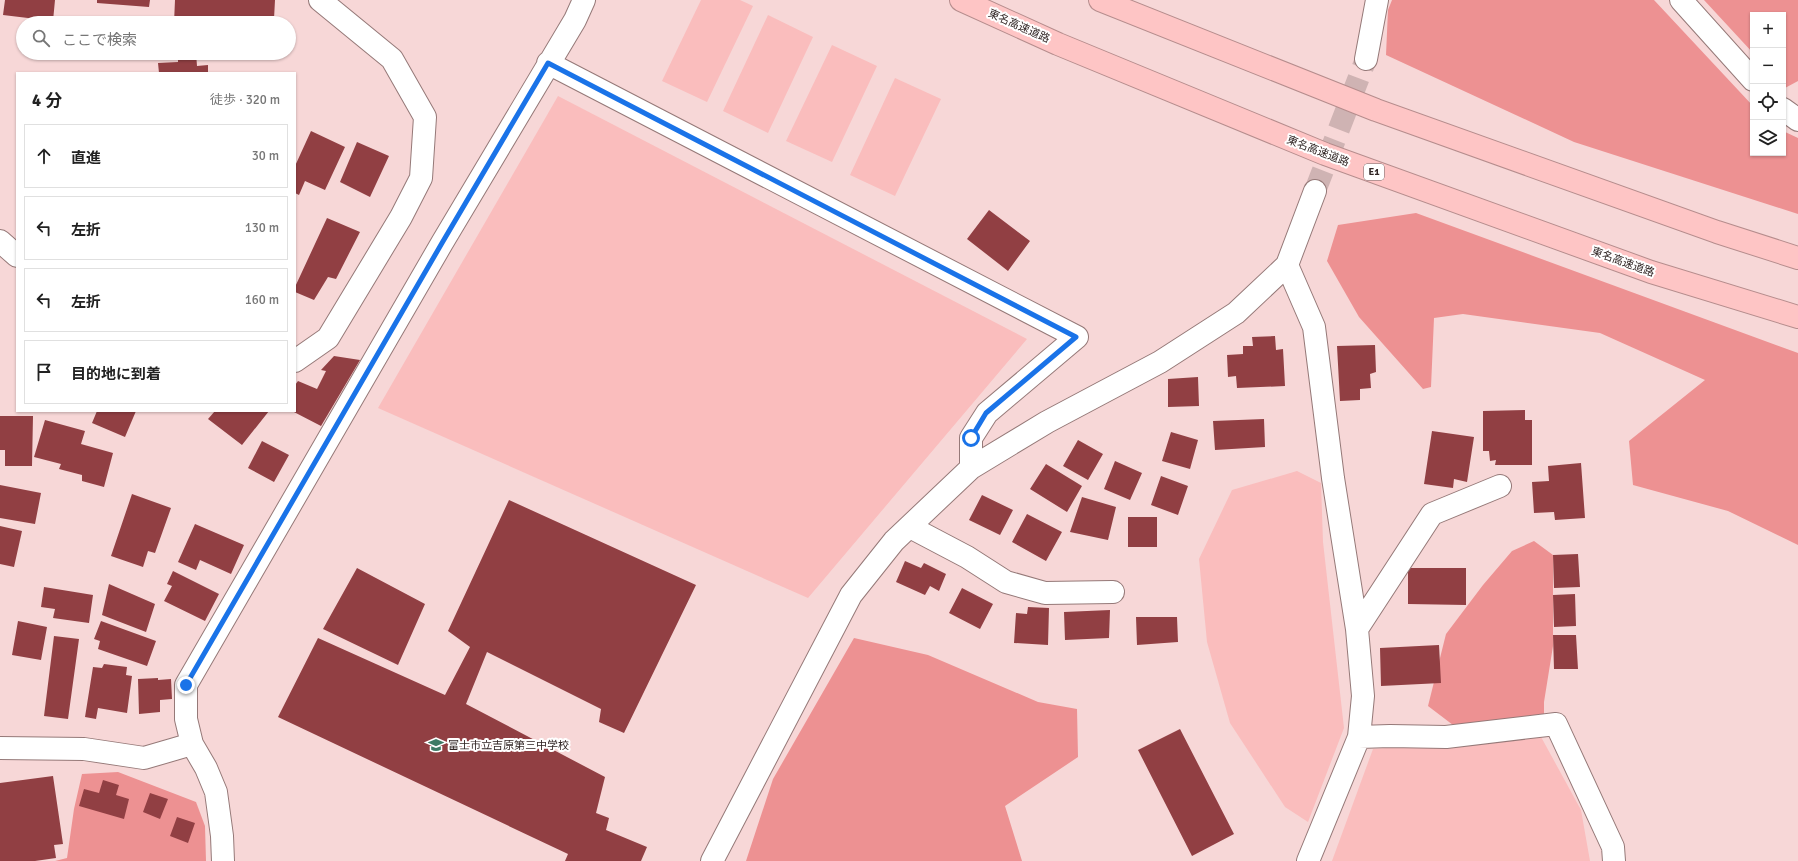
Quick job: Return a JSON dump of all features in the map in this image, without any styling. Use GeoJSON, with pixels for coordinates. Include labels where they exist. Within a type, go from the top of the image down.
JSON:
{"type":"FeatureCollection","features":[{"type":"Feature","properties":{"kind":"highway","name":"東名高速道路"},"geometry":{"type":"LineString","coordinates":[[961,0],[1058,44],[1325,154],[1651,272],[1798,317]]}},
{"type":"Feature","properties":{"kind":"highway"},"geometry":{"type":"LineString","coordinates":[[1100,0],[1376,110],[1717,232],[1798,258]]}},
{"type":"Feature","properties":{"kind":"street"},"geometry":{"type":"LineString","coordinates":[[296,360],[328,338],[400,217],[421,178],[425,125],[425,117],[392,59],[320,0]]}},
{"type":"Feature","properties":{"kind":"street"},"geometry":{"type":"LineString","coordinates":[[223,861],[222,836],[216,792],[206,768],[192,744],[186,719],[186,685],[446,236],[575,20],[584,0]]}},
{"type":"Feature","properties":{"kind":"street"},"geometry":{"type":"LineString","coordinates":[[1366,59],[1377,0]]}},
{"type":"Feature","properties":{"kind":"street"},"geometry":{"type":"LineString","coordinates":[[1681,0],[1750,77]]}},
{"type":"Feature","properties":{"kind":"street"},"geometry":{"type":"LineString","coordinates":[[548,63],[1076,337],[986,413],[971,438],[971,468]]}},
{"type":"Feature","properties":{"kind":"street"},"geometry":{"type":"LineString","coordinates":[[1786,111],[1798,120]]}},
{"type":"Feature","properties":{"kind":"street"},"geometry":{"type":"LineString","coordinates":[[712,861],[851,595],[894,541],[971,468],[1047,422],[1160,362],[1230,317],[1286,265],[1316,191]]}},
{"type":"Feature","properties":{"kind":"street"},"geometry":{"type":"LineString","coordinates":[[0,241],[16,255]]}},
{"type":"Feature","properties":{"kind":"street"},"geometry":{"type":"LineString","coordinates":[[1286,265],[1314,327],[1332,478],[1357,630],[1362,696],[1360,737],[1308,861]]}},
{"type":"Feature","properties":{"kind":"street"},"geometry":{"type":"LineString","coordinates":[[1357,630],[1432,514],[1500,486]]}},
{"type":"Feature","properties":{"kind":"street"},"geometry":{"type":"LineString","coordinates":[[910,527],[967,557],[1006,582],[1045,593],[1113,592]]}},
{"type":"Feature","properties":{"kind":"street"},"geometry":{"type":"LineString","coordinates":[[1360,737],[1446,737],[1556,724],[1613,847],[1614,861]]}},
{"type":"Feature","properties":{"kind":"street"},"geometry":{"type":"LineString","coordinates":[[0,748],[84,749],[144,758],[192,744]]}},
{"type":"Feature","properties":{"kind":"shaded area"},"geometry":{"type":"Polygon","coordinates":[[[701,0],[740,0],[753,6],[707,102],[662,81],[701,0]]]}},
{"type":"Feature","properties":{"kind":"shaded area"},"geometry":{"type":"Polygon","coordinates":[[[1392,0],[1654,0],[1750,103],[1750,156],[1786,156],[1786,132],[1798,138],[1798,214],[1574,142],[1386,55],[1388,10],[1392,0]]]}},
{"type":"Feature","properties":{"kind":"shaded area"},"geometry":{"type":"Polygon","coordinates":[[[1704,0],[1798,0],[1798,81],[1786,87],[1786,12],[1750,12],[1750,50],[1704,0]]]}},
{"type":"Feature","properties":{"kind":"shaded area"},"geometry":{"type":"Polygon","coordinates":[[[768,15],[813,37],[768,133],[723,111],[768,15]]]}},
{"type":"Feature","properties":{"kind":"shaded area"},"geometry":{"type":"Polygon","coordinates":[[[832,45],[877,66],[832,162],[786,141],[832,45]]]}},
{"type":"Feature","properties":{"kind":"shaded area"},"geometry":{"type":"Polygon","coordinates":[[[895,78],[941,99],[895,196],[850,175],[895,78]]]}},
{"type":"Feature","properties":{"kind":"shaded area"},"geometry":{"type":"Polygon","coordinates":[[[558,96],[1027,339],[808,598],[378,408],[558,96]]]}},
{"type":"Feature","properties":{"kind":"shaded area"},"geometry":{"type":"Polygon","coordinates":[[[1416,213],[1798,353],[1798,545],[1728,511],[1633,485],[1629,441],[1705,380],[1600,333],[1463,314],[1434,318],[1431,387],[1423,389],[1359,317],[1327,261],[1338,225],[1416,213]]]}},
{"type":"Feature","properties":{"kind":"shaded area"},"geometry":{"type":"Polygon","coordinates":[[[1297,471],[1321,483],[1323,542],[1344,728],[1308,822],[1285,807],[1230,723],[1207,642],[1199,559],[1232,490],[1297,471]]]}},
{"type":"Feature","properties":{"kind":"shaded area"},"geometry":{"type":"Polygon","coordinates":[[[1534,541],[1553,555],[1553,646],[1544,702],[1544,720],[1453,725],[1428,706],[1446,634],[1483,585],[1512,551],[1534,541]]]}},
{"type":"Feature","properties":{"kind":"shaded area"},"geometry":{"type":"Polygon","coordinates":[[[854,638],[928,655],[1038,702],[1077,709],[1078,757],[1005,806],[1022,861],[746,861],[773,779],[854,638]]]}},
{"type":"Feature","properties":{"kind":"shaded area"},"geometry":{"type":"Polygon","coordinates":[[[1540,735],[1581,810],[1590,861],[1332,861],[1373,749],[1540,735]]]}},
{"type":"Feature","properties":{"kind":"shaded area"},"geometry":{"type":"Polygon","coordinates":[[[118,772],[196,802],[205,826],[206,861],[55,861],[67,858],[74,809],[82,774],[118,772]]]}},
{"type":"Feature","properties":{"kind":"building"},"geometry":{"type":"Polygon","coordinates":[[[5,0],[55,0],[53,16],[16,17],[3,15],[5,0]]]}},
{"type":"Feature","properties":{"kind":"building"},"geometry":{"type":"Polygon","coordinates":[[[97,0],[150,0],[149,7],[97,3],[97,0]]]}},
{"type":"Feature","properties":{"kind":"building"},"geometry":{"type":"Polygon","coordinates":[[[175,0],[275,0],[274,16],[174,16],[175,0]]]}},
{"type":"Feature","properties":{"kind":"building"},"geometry":{"type":"Polygon","coordinates":[[[178,60],[197,60],[197,66],[208,65],[208,72],[159,72],[158,63],[178,62],[178,60]]]}},
{"type":"Feature","properties":{"kind":"building"},"geometry":{"type":"Polygon","coordinates":[[[311,131],[345,147],[325,190],[305,181],[299,195],[296,194],[296,164],[311,131]]]}},
{"type":"Feature","properties":{"kind":"building"},"geometry":{"type":"Polygon","coordinates":[[[357,142],[389,156],[370,197],[340,182],[357,142]]]}},
{"type":"Feature","properties":{"kind":"building"},"geometry":{"type":"Polygon","coordinates":[[[989,210],[1030,241],[1008,271],[967,239],[989,210]]]}},
{"type":"Feature","properties":{"kind":"building"},"geometry":{"type":"Polygon","coordinates":[[[327,218],[360,232],[336,279],[328,277],[314,300],[296,292],[296,285],[327,218]]]}},
{"type":"Feature","properties":{"kind":"building"},"geometry":{"type":"Polygon","coordinates":[[[1275,336],[1276,350],[1283,349],[1285,386],[1237,388],[1236,376],[1228,377],[1227,355],[1243,354],[1243,346],[1253,346],[1252,337],[1275,336]]]}},
{"type":"Feature","properties":{"kind":"building"},"geometry":{"type":"Polygon","coordinates":[[[1375,345],[1376,372],[1370,374],[1371,388],[1360,389],[1360,400],[1340,401],[1337,346],[1375,345]]]}},
{"type":"Feature","properties":{"kind":"building"},"geometry":{"type":"Polygon","coordinates":[[[334,356],[360,360],[321,426],[294,412],[296,412],[296,384],[298,381],[317,389],[326,371],[321,370],[334,356]]]}},
{"type":"Feature","properties":{"kind":"building"},"geometry":{"type":"Polygon","coordinates":[[[1198,377],[1199,406],[1168,407],[1168,379],[1198,377]]]}},
{"type":"Feature","properties":{"kind":"building"},"geometry":{"type":"Polygon","coordinates":[[[1525,410],[1525,420],[1532,420],[1532,465],[1495,465],[1496,460],[1490,461],[1489,451],[1483,451],[1483,411],[1525,410]]]}},
{"type":"Feature","properties":{"kind":"building"},"geometry":{"type":"Polygon","coordinates":[[[97,412],[136,412],[125,437],[92,423],[97,412]]]}},
{"type":"Feature","properties":{"kind":"building"},"geometry":{"type":"Polygon","coordinates":[[[214,412],[268,412],[242,445],[208,419],[214,412]]]}},
{"type":"Feature","properties":{"kind":"building"},"geometry":{"type":"Polygon","coordinates":[[[0,416],[33,416],[32,466],[5,466],[5,450],[0,450],[0,416]]]}},
{"type":"Feature","properties":{"kind":"building"},"geometry":{"type":"Polygon","coordinates":[[[1264,419],[1265,447],[1215,450],[1213,421],[1264,419]]]}},
{"type":"Feature","properties":{"kind":"building"},"geometry":{"type":"Polygon","coordinates":[[[45,420],[85,431],[81,444],[113,453],[104,487],[82,481],[82,475],[59,469],[61,464],[34,457],[45,420]]]}},
{"type":"Feature","properties":{"kind":"building"},"geometry":{"type":"Polygon","coordinates":[[[1432,431],[1474,437],[1467,482],[1454,479],[1453,488],[1424,484],[1432,431]]]}},
{"type":"Feature","properties":{"kind":"building"},"geometry":{"type":"Polygon","coordinates":[[[1171,432],[1198,440],[1190,469],[1162,461],[1171,432]]]}},
{"type":"Feature","properties":{"kind":"building"},"geometry":{"type":"Polygon","coordinates":[[[1078,440],[1103,454],[1088,480],[1063,466],[1078,440]]]}},
{"type":"Feature","properties":{"kind":"building"},"geometry":{"type":"Polygon","coordinates":[[[262,441],[289,455],[274,482],[248,468],[262,441]]]}},
{"type":"Feature","properties":{"kind":"building"},"geometry":{"type":"Polygon","coordinates":[[[1115,461],[1142,473],[1130,500],[1104,489],[1115,461]]]}},
{"type":"Feature","properties":{"kind":"building"},"geometry":{"type":"Polygon","coordinates":[[[1581,463],[1585,518],[1555,520],[1554,512],[1534,513],[1532,482],[1549,481],[1548,466],[1581,463]]]}},
{"type":"Feature","properties":{"kind":"building"},"geometry":{"type":"Polygon","coordinates":[[[1046,464],[1082,486],[1067,512],[1030,489],[1046,464]]]}},
{"type":"Feature","properties":{"kind":"building"},"geometry":{"type":"Polygon","coordinates":[[[1161,476],[1188,486],[1178,515],[1151,505],[1161,476]]]}},
{"type":"Feature","properties":{"kind":"building"},"geometry":{"type":"Polygon","coordinates":[[[0,485],[41,493],[35,524],[0,518],[0,485]]]}},
{"type":"Feature","properties":{"kind":"building"},"geometry":{"type":"Polygon","coordinates":[[[132,494],[171,508],[155,553],[148,551],[143,567],[111,556],[132,494]]]}},
{"type":"Feature","properties":{"kind":"building"},"geometry":{"type":"Polygon","coordinates":[[[982,495],[1013,510],[1000,535],[969,520],[982,495]]]}},
{"type":"Feature","properties":{"kind":"building"},"geometry":{"type":"Polygon","coordinates":[[[1082,497],[1116,507],[1108,540],[1070,532],[1082,497]]]}},
{"type":"Feature","properties":{"kind":"building"},"geometry":{"type":"Polygon","coordinates":[[[509,500],[696,585],[624,733],[599,722],[601,709],[487,652],[466,704],[605,777],[596,813],[609,818],[606,830],[647,847],[641,861],[565,861],[568,854],[278,717],[318,638],[445,695],[470,647],[448,631],[509,500]]]}},
{"type":"Feature","properties":{"kind":"building"},"geometry":{"type":"Polygon","coordinates":[[[1027,514],[1062,532],[1046,561],[1012,542],[1027,514]]]}},
{"type":"Feature","properties":{"kind":"building"},"geometry":{"type":"Polygon","coordinates":[[[1128,517],[1157,517],[1157,547],[1128,547],[1128,517]]]}},
{"type":"Feature","properties":{"kind":"building"},"geometry":{"type":"Polygon","coordinates":[[[195,524],[244,545],[231,574],[200,560],[196,570],[178,562],[195,524]]]}},
{"type":"Feature","properties":{"kind":"building"},"geometry":{"type":"Polygon","coordinates":[[[0,526],[22,531],[14,567],[0,564],[0,526]]]}},
{"type":"Feature","properties":{"kind":"building"},"geometry":{"type":"Polygon","coordinates":[[[1578,554],[1580,587],[1554,588],[1553,555],[1578,554]]]}},
{"type":"Feature","properties":{"kind":"building"},"geometry":{"type":"Polygon","coordinates":[[[905,561],[921,568],[924,563],[946,574],[939,591],[930,586],[925,595],[896,582],[905,561]]]}},
{"type":"Feature","properties":{"kind":"building"},"geometry":{"type":"Polygon","coordinates":[[[357,568],[425,604],[398,665],[323,629],[357,568]]]}},
{"type":"Feature","properties":{"kind":"building"},"geometry":{"type":"Polygon","coordinates":[[[1408,568],[1466,568],[1466,605],[1408,604],[1408,568]]]}},
{"type":"Feature","properties":{"kind":"building"},"geometry":{"type":"Polygon","coordinates":[[[173,571],[219,594],[205,621],[164,601],[172,586],[167,584],[173,571]]]}},
{"type":"Feature","properties":{"kind":"building"},"geometry":{"type":"Polygon","coordinates":[[[109,584],[155,604],[146,632],[102,615],[109,584]]]}},
{"type":"Feature","properties":{"kind":"building"},"geometry":{"type":"Polygon","coordinates":[[[44,587],[93,595],[89,623],[53,618],[55,609],[41,607],[44,587]]]}},
{"type":"Feature","properties":{"kind":"building"},"geometry":{"type":"Polygon","coordinates":[[[962,588],[993,604],[980,629],[949,613],[962,588]]]}},
{"type":"Feature","properties":{"kind":"building"},"geometry":{"type":"Polygon","coordinates":[[[1575,594],[1576,626],[1554,627],[1553,595],[1575,594]]]}},
{"type":"Feature","properties":{"kind":"building"},"geometry":{"type":"Polygon","coordinates":[[[1028,607],[1049,608],[1048,645],[1014,643],[1016,613],[1027,614],[1028,607]]]}},
{"type":"Feature","properties":{"kind":"building"},"geometry":{"type":"Polygon","coordinates":[[[1110,610],[1109,638],[1065,640],[1064,612],[1110,610]]]}},
{"type":"Feature","properties":{"kind":"building"},"geometry":{"type":"Polygon","coordinates":[[[1136,617],[1177,617],[1178,642],[1137,645],[1136,617]]]}},
{"type":"Feature","properties":{"kind":"building"},"geometry":{"type":"Polygon","coordinates":[[[18,621],[47,627],[41,660],[12,655],[18,621]]]}},
{"type":"Feature","properties":{"kind":"building"},"geometry":{"type":"Polygon","coordinates":[[[101,621],[156,641],[147,666],[98,649],[100,641],[94,639],[101,621]]]}},
{"type":"Feature","properties":{"kind":"building"},"geometry":{"type":"Polygon","coordinates":[[[1553,635],[1576,635],[1578,669],[1554,669],[1553,635]]]}},
{"type":"Feature","properties":{"kind":"building"},"geometry":{"type":"Polygon","coordinates":[[[54,636],[79,639],[68,719],[44,716],[54,636]]]}},
{"type":"Feature","properties":{"kind":"building"},"geometry":{"type":"Polygon","coordinates":[[[1439,645],[1441,683],[1381,686],[1380,648],[1439,645]]]}},
{"type":"Feature","properties":{"kind":"building"},"geometry":{"type":"Polygon","coordinates":[[[104,664],[127,667],[126,675],[132,676],[127,713],[98,708],[96,719],[85,717],[93,667],[102,668],[104,664]]]}},
{"type":"Feature","properties":{"kind":"building"},"geometry":{"type":"Polygon","coordinates":[[[158,678],[158,680],[171,679],[172,699],[160,700],[160,712],[139,714],[138,679],[158,678]]]}},
{"type":"Feature","properties":{"kind":"building"},"geometry":{"type":"Polygon","coordinates":[[[1180,729],[1234,834],[1192,856],[1138,750],[1180,729]]]}},
{"type":"Feature","properties":{"kind":"building"},"geometry":{"type":"Polygon","coordinates":[[[53,776],[63,844],[54,845],[56,858],[35,861],[0,861],[0,783],[53,776]]]}},
{"type":"Feature","properties":{"kind":"building"},"geometry":{"type":"Polygon","coordinates":[[[103,780],[119,785],[116,795],[129,799],[124,819],[79,806],[84,789],[99,793],[103,780]]]}},
{"type":"Feature","properties":{"kind":"building"},"geometry":{"type":"Polygon","coordinates":[[[150,793],[168,799],[160,819],[143,812],[150,793]]]}},
{"type":"Feature","properties":{"kind":"building"},"geometry":{"type":"Polygon","coordinates":[[[177,817],[195,823],[188,843],[170,836],[177,817]]]}},
{"type":"Feature","properties":{"kind":"tunnel"},"geometry":{"type":"LineString","coordinates":[[1315,191],[1366,59]]}},
{"type":"Feature","properties":{"kind":"place","name":"富士市立吉原第三中学校"},"geometry":{"type":"Point","coordinates":[436,745]}},
{"type":"Feature","properties":{"kind":"route"},"geometry":{"type":"LineString","coordinates":[[186,685],[548,63],[1076,337],[986,413],[971,438]]}}]}
